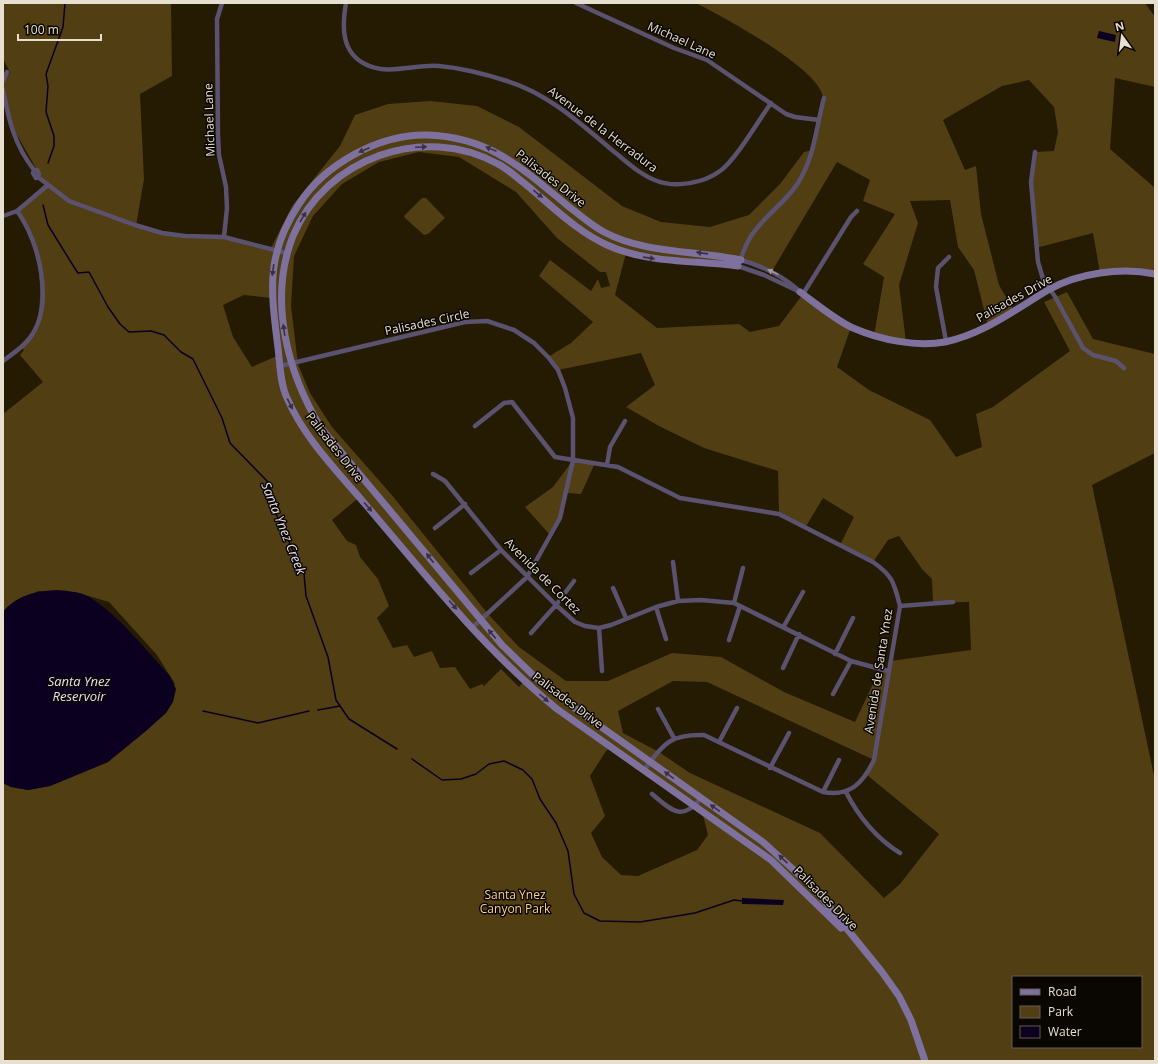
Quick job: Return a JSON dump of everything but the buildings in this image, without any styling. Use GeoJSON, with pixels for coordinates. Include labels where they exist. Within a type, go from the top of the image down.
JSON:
{"type":"FeatureCollection","features":[{"type":"Feature","properties":{"kind":"street","name":"Michael Lane"},"geometry":{"type":"LineString","coordinates":[[222,3],[217,19],[218,136],[219,155],[226,187],[227,208],[224,237]]}},
{"type":"Feature","properties":{"kind":"street","name":"Avenue de la Herradura"},"geometry":{"type":"LineString","coordinates":[[346,3],[344,31],[346,44],[358,60],[365,64],[384,70],[438,66],[466,69],[530,89],[551,101],[639,171],[657,181],[671,184],[686,184],[700,181],[721,171],[771,103]]}},
{"type":"Feature","properties":{"kind":"street","name":"Michael Lane"},"geometry":{"type":"LineString","coordinates":[[576,3],[674,48],[707,60],[771,103],[795,117],[819,120]]}},
{"type":"Feature","properties":{"kind":"street"},"geometry":{"type":"LineString","coordinates":[[3,81],[7,72]]}},
{"type":"Feature","properties":{"kind":"street"},"geometry":{"type":"LineString","coordinates":[[3,90],[13,135],[20,150],[34,170],[33,173],[36,178],[38,177],[69,202],[135,225],[177,235],[224,237],[286,253]]}},
{"type":"Feature","properties":{"kind":"street"},"geometry":{"type":"LineString","coordinates":[[739,263],[743,250],[756,228],[790,194],[798,182],[813,150],[824,98]]}},
{"type":"Feature","properties":{"kind":"street","name":"Palisades Drive"},"geometry":{"type":"LineString","coordinates":[[882,972],[825,911],[780,868],[557,709],[527,684],[472,627],[398,543],[301,425],[285,395],[274,330],[271,280],[277,251],[286,226],[301,200],[313,186],[332,168],[344,160],[369,148],[413,136],[429,135],[456,138],[498,152],[515,162],[592,224],[621,240],[773,271],[851,327],[874,336],[915,343],[946,341],[965,336],[999,321],[1049,290],[1081,277],[1100,273],[1124,272],[1155,274]]}},
{"type":"Feature","properties":{"kind":"street","name":"Palisades Drive"},"geometry":{"type":"LineString","coordinates":[[802,293],[739,263],[639,256],[609,246],[582,230],[499,164],[464,151],[438,147],[394,150],[364,161],[350,168],[333,180],[312,203],[299,223],[286,253],[283,268],[282,296],[284,333],[292,364],[302,394],[321,428],[502,645],[534,676],[576,710],[763,842],[818,893],[882,972],[899,996],[911,1020],[926,1061]]}},
{"type":"Feature","properties":{"kind":"street"},"geometry":{"type":"LineString","coordinates":[[1035,152],[1030,182],[1038,262],[1044,282],[1083,348],[1093,354],[1116,361],[1124,368]]}},
{"type":"Feature","properties":{"kind":"street"},"geometry":{"type":"LineString","coordinates":[[3,216],[17,211],[48,185]]}},
{"type":"Feature","properties":{"kind":"street"},"geometry":{"type":"LineString","coordinates":[[802,293],[857,210]]}},
{"type":"Feature","properties":{"kind":"street"},"geometry":{"type":"LineString","coordinates":[[3,361],[29,338],[35,329],[42,305],[42,284],[35,244],[29,230],[17,211]]}},
{"type":"Feature","properties":{"kind":"street"},"geometry":{"type":"LineString","coordinates":[[946,341],[936,287],[938,268],[948,257]]}},
{"type":"Feature","properties":{"kind":"street","name":"Palisades Circle"},"geometry":{"type":"LineString","coordinates":[[280,366],[465,322],[487,321],[514,330],[534,343],[548,356],[558,370],[565,388],[573,418],[573,460],[560,518],[527,577],[482,620],[472,627]]}},
{"type":"Feature","properties":{"kind":"street","name":"Avenida de Santa Ynez"},"geometry":{"type":"LineString","coordinates":[[475,426],[504,403],[512,402],[555,457],[618,467],[680,498],[778,514],[873,562],[886,572],[894,585],[900,606],[874,760],[867,775],[858,784],[846,792]]}},
{"type":"Feature","properties":{"kind":"street"},"geometry":{"type":"LineString","coordinates":[[607,465],[610,447],[625,421]]}},
{"type":"Feature","properties":{"kind":"street","name":"Avenida de Cortez"},"geometry":{"type":"LineString","coordinates":[[433,474],[445,481],[501,550],[527,577],[575,622],[585,626],[599,628],[611,626],[626,618],[678,601],[701,600],[734,603],[784,626],[835,654],[851,661],[888,671]]}},
{"type":"Feature","properties":{"kind":"street"},"geometry":{"type":"LineString","coordinates":[[435,528],[465,504]]}},
{"type":"Feature","properties":{"kind":"street"},"geometry":{"type":"LineString","coordinates":[[471,573],[501,550]]}},
{"type":"Feature","properties":{"kind":"street"},"geometry":{"type":"LineString","coordinates":[[674,562],[678,601]]}},
{"type":"Feature","properties":{"kind":"street"},"geometry":{"type":"LineString","coordinates":[[734,603],[743,568]]}},
{"type":"Feature","properties":{"kind":"street"},"geometry":{"type":"LineString","coordinates":[[531,633],[556,605],[574,580]]}},
{"type":"Feature","properties":{"kind":"street"},"geometry":{"type":"LineString","coordinates":[[613,588],[626,618]]}},
{"type":"Feature","properties":{"kind":"street"},"geometry":{"type":"LineString","coordinates":[[784,626],[803,592]]}},
{"type":"Feature","properties":{"kind":"street"},"geometry":{"type":"LineString","coordinates":[[900,606],[952,602]]}},
{"type":"Feature","properties":{"kind":"street"},"geometry":{"type":"LineString","coordinates":[[729,640],[740,606]]}},
{"type":"Feature","properties":{"kind":"street"},"geometry":{"type":"LineString","coordinates":[[656,607],[666,639]]}},
{"type":"Feature","properties":{"kind":"street"},"geometry":{"type":"LineString","coordinates":[[835,654],[853,618]]}},
{"type":"Feature","properties":{"kind":"street"},"geometry":{"type":"LineString","coordinates":[[599,628],[602,671]]}},
{"type":"Feature","properties":{"kind":"street"},"geometry":{"type":"LineString","coordinates":[[782,668],[798,634]]}},
{"type":"Feature","properties":{"kind":"street"},"geometry":{"type":"LineString","coordinates":[[833,694],[851,661]]}},
{"type":"Feature","properties":{"kind":"street"},"geometry":{"type":"LineString","coordinates":[[527,684],[534,676]]}},
{"type":"Feature","properties":{"kind":"street"},"geometry":{"type":"LineString","coordinates":[[719,742],[737,708]]}},
{"type":"Feature","properties":{"kind":"street"},"geometry":{"type":"LineString","coordinates":[[658,709],[674,738]]}},
{"type":"Feature","properties":{"kind":"street"},"geometry":{"type":"LineString","coordinates":[[770,768],[789,733]]}},
{"type":"Feature","properties":{"kind":"street"},"geometry":{"type":"LineString","coordinates":[[644,770],[665,745],[674,738],[686,734],[704,735],[770,768],[823,792],[833,794],[846,792],[856,812],[888,846],[900,853]]}},
{"type":"Feature","properties":{"kind":"street"},"geometry":{"type":"LineString","coordinates":[[823,792],[839,760]]}},
{"type":"Feature","properties":{"kind":"street"},"geometry":{"type":"LineString","coordinates":[[652,794],[674,811],[680,813],[695,806],[701,798]]}},
{"type":"Feature","properties":{"kind":"green space","name":"Santa Ynez Canyon Park"},"geometry":{"type":"Polygon","coordinates":[[[3,3],[171,3],[172,76],[140,94],[144,179],[136,226],[162,234],[224,239],[270,250],[292,206],[340,146],[355,115],[388,104],[430,101],[477,106],[519,127],[622,206],[661,222],[710,227],[749,215],[780,184],[804,152],[813,150],[822,115],[823,97],[818,85],[788,58],[747,31],[696,3],[1145,3],[1155,17],[1155,87],[1115,78],[1110,149],[1155,188],[1155,274],[1100,273],[1093,233],[1036,248],[1031,182],[1035,152],[1054,151],[1058,132],[1054,107],[1029,80],[1002,86],[943,120],[965,170],[976,166],[981,214],[999,285],[1014,311],[988,326],[974,270],[958,247],[950,200],[910,201],[918,223],[899,285],[906,342],[874,336],[884,277],[863,264],[895,214],[863,201],[870,180],[837,162],[772,271],[741,260],[738,266],[626,253],[615,295],[657,328],[739,324],[750,332],[779,326],[803,294],[851,327],[837,367],[869,390],[930,420],[956,457],[982,447],[976,414],[993,407],[1070,351],[1044,302],[1067,292],[1093,339],[1155,354],[1155,453],[1092,485],[1155,780],[1155,1061],[3,1061],[3,783],[11,787],[28,790],[50,786],[108,762],[175,684],[157,655],[109,602],[75,592],[38,591],[8,606],[3,612],[3,414],[43,382],[20,355],[24,350],[21,347],[33,331],[37,319],[40,279],[35,251],[31,239],[26,227],[15,211],[45,184],[9,121],[3,84],[10,72],[3,59],[3,3]],[[419,152],[379,162],[342,184],[313,216],[294,256],[291,306],[298,364],[310,393],[332,427],[391,494],[488,614],[519,647],[566,681],[608,681],[672,653],[721,657],[784,692],[855,722],[880,669],[888,671],[890,661],[971,650],[969,602],[933,603],[932,579],[922,569],[899,536],[888,540],[873,562],[840,545],[854,517],[823,498],[805,528],[779,514],[778,471],[704,448],[659,426],[626,407],[655,385],[641,353],[558,370],[548,357],[571,343],[593,322],[539,276],[550,260],[591,291],[598,279],[601,288],[610,286],[606,272],[600,272],[557,238],[516,192],[459,157],[419,152]],[[244,295],[223,305],[233,337],[252,367],[277,356],[271,298],[244,295]],[[362,495],[332,520],[347,541],[356,545],[360,557],[378,579],[389,606],[377,618],[393,648],[407,645],[414,657],[432,651],[440,668],[455,667],[470,689],[482,684],[484,686],[501,669],[519,687],[524,681],[480,637],[362,495]],[[673,681],[618,711],[623,733],[659,752],[690,773],[820,833],[884,898],[900,884],[939,834],[867,775],[874,760],[707,682],[673,681]],[[611,747],[606,751],[590,776],[605,816],[591,833],[602,857],[621,875],[638,876],[697,850],[708,835],[702,811],[611,747]]]}},
{"type":"Feature","properties":{"kind":"green space"},"geometry":{"type":"Polygon","coordinates":[[[422,198],[426,198],[445,218],[428,234],[424,235],[404,216],[422,198]]]}},
{"type":"Feature","properties":{"kind":"green space"},"geometry":{"type":"Polygon","coordinates":[[[573,460],[595,463],[581,494],[566,493],[560,518],[551,536],[525,507],[553,487],[573,460]]]}},
{"type":"Feature","properties":{"kind":"water"},"geometry":{"type":"Polygon","coordinates":[[[1099,31],[1116,35],[1115,42],[1097,38],[1099,31]]]}},
{"type":"Feature","properties":{"kind":"water","name":"Santa Ynez Reservoir"},"geometry":{"type":"Polygon","coordinates":[[[58,590],[75,592],[91,598],[123,624],[170,676],[176,689],[173,702],[166,713],[108,762],[50,786],[28,790],[11,787],[3,783],[3,612],[8,606],[28,595],[42,591],[58,590]]]}},
{"type":"Feature","properties":{"kind":"water"},"geometry":{"type":"Polygon","coordinates":[[[742,898],[784,900],[783,905],[742,904],[742,898]]]}},
{"type":"Feature","properties":{"kind":"waterway","name":"Santa Ynez Creek"},"geometry":{"type":"LineString","coordinates":[[48,163],[54,146],[54,136],[46,112],[48,86],[46,74],[63,27],[65,3]]}},
{"type":"Feature","properties":{"kind":"waterway","name":"Santa Ynez Creek"},"geometry":{"type":"LineString","coordinates":[[43,205],[48,225],[74,267],[78,273],[89,272],[108,307],[120,324],[129,332],[151,331],[164,335],[181,352],[193,359],[222,418],[230,443],[268,482],[276,514],[304,574],[306,596],[328,657],[336,700],[349,719],[397,749]]}},
{"type":"Feature","properties":{"kind":"waterway"},"geometry":{"type":"LineString","coordinates":[[318,710],[340,706]]}},
{"type":"Feature","properties":{"kind":"waterway"},"geometry":{"type":"LineString","coordinates":[[203,711],[258,723],[309,711]]}},
{"type":"Feature","properties":{"kind":"waterway","name":"Santa Ynez Creek"},"geometry":{"type":"LineString","coordinates":[[412,759],[442,780],[461,779],[476,774],[489,764],[504,761],[523,770],[532,779],[540,799],[556,823],[568,851],[574,894],[584,913],[600,921],[640,922],[695,913],[734,900],[742,901]]}}]}
